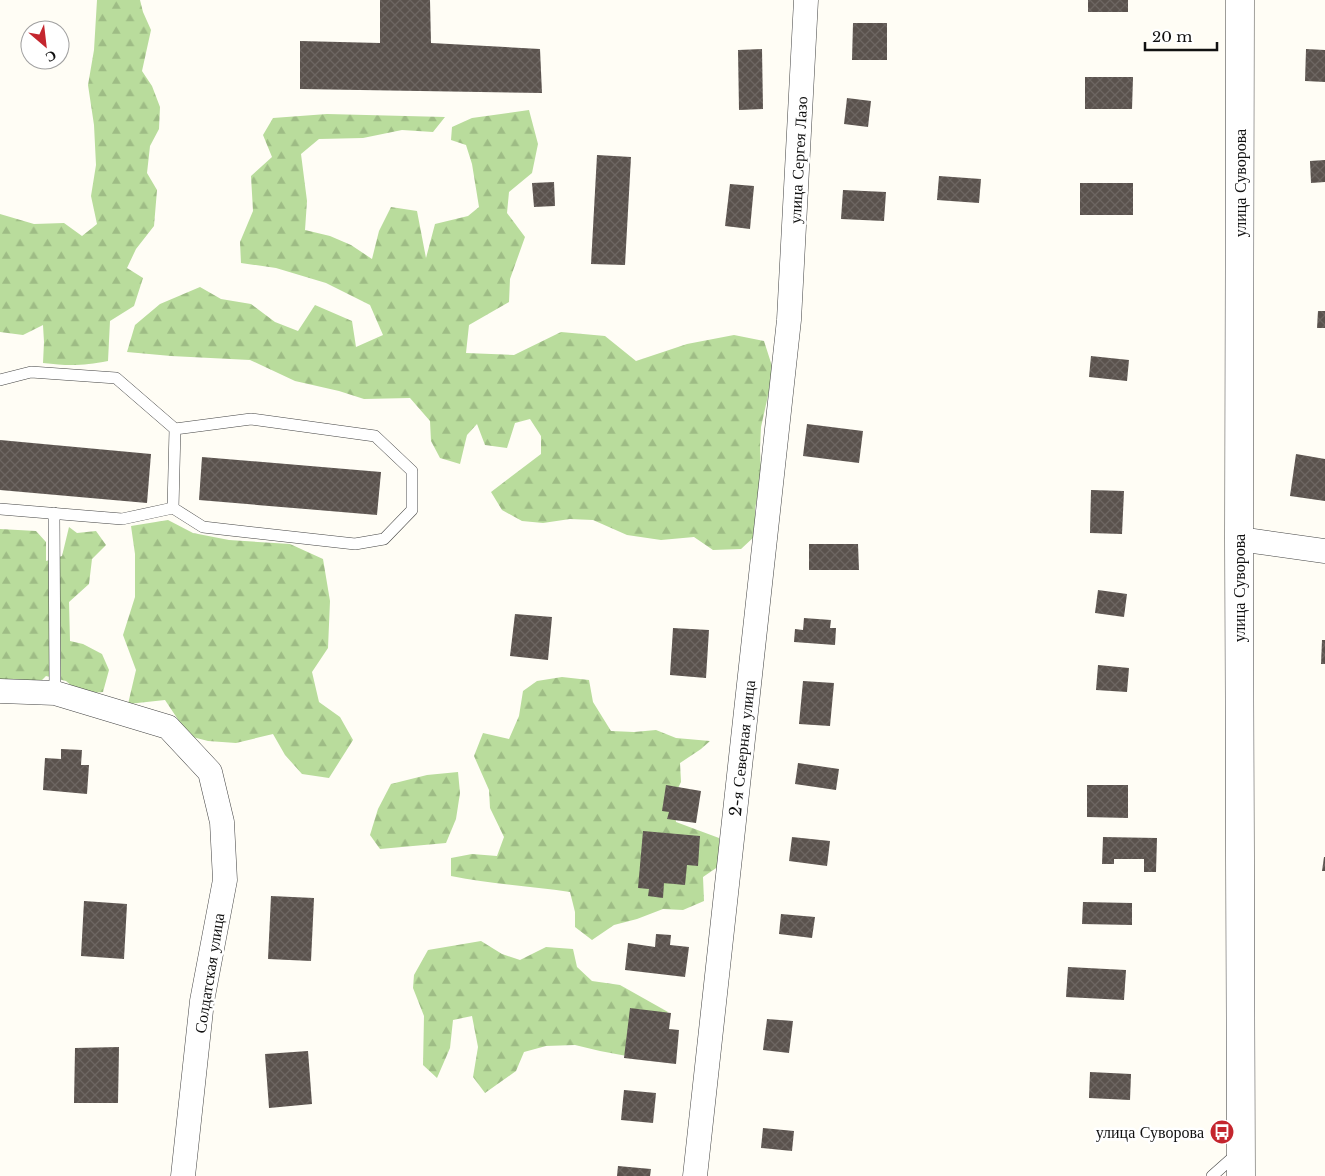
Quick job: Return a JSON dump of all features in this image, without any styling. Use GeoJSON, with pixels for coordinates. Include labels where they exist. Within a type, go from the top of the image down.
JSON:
{"type":"FeatureCollection","features":[{"type":"Feature","properties":{"kind":"street","name":"улица Сергея Лазо"},"geometry":{"type":"LineString","coordinates":[[789,320],[806,0]]}},
{"type":"Feature","properties":{"kind":"street","name":"улица Суворова"},"geometry":{"type":"LineString","coordinates":[[1240,0],[1241,1163]]}},
{"type":"Feature","properties":{"kind":"street","name":"2-я Северная улица"},"geometry":{"type":"LineString","coordinates":[[695,1176],[789,320]]}},
{"type":"Feature","properties":{"kind":"street"},"geometry":{"type":"LineString","coordinates":[[1239,539],[1325,551]]}},
{"type":"Feature","properties":{"kind":"street"},"geometry":{"type":"LineString","coordinates":[[0,691],[55,693]]}},
{"type":"Feature","properties":{"kind":"street","name":"Солдатская улица"},"geometry":{"type":"LineString","coordinates":[[55,693],[168,727],[210,772],[222,822],[225,880],[202,1001],[183,1176]]}},
{"type":"Feature","properties":{"kind":"lane"},"geometry":{"type":"LineString","coordinates":[[0,380],[31,372],[116,378],[175,429],[251,419],[375,436],[412,471],[412,510],[384,539],[355,544],[204,527],[173,508],[122,519],[0,509]]}},
{"type":"Feature","properties":{"kind":"lane"},"geometry":{"type":"LineString","coordinates":[[173,508],[175,429]]}},
{"type":"Feature","properties":{"kind":"lane"},"geometry":{"type":"LineString","coordinates":[[54,513],[55,693]]}},
{"type":"Feature","properties":{"kind":"lane"},"geometry":{"type":"LineString","coordinates":[[1212,1176],[1241,1163]]}},
{"type":"Feature","properties":{"kind":"green space"},"geometry":{"type":"Polygon","coordinates":[[[97,0],[140,0],[151,30],[142,71],[152,86],[160,107],[159,129],[150,146],[147,173],[157,190],[154,226],[136,249],[127,268],[143,278],[134,306],[110,321],[108,361],[76,365],[43,363],[43,325],[23,335],[0,332],[0,214],[34,224],[64,223],[82,236],[97,224],[91,196],[96,165],[94,125],[88,85],[94,50],[97,0]]]}},
{"type":"Feature","properties":{"kind":"green space"},"geometry":{"type":"Polygon","coordinates":[[[529,110],[538,144],[532,173],[509,192],[507,213],[525,237],[510,279],[509,302],[469,325],[466,353],[514,355],[561,332],[605,336],[636,361],[687,344],[734,335],[764,341],[772,366],[761,427],[761,477],[755,509],[755,536],[741,549],[713,550],[694,537],[661,540],[627,535],[593,520],[570,519],[543,523],[522,521],[502,510],[491,492],[541,454],[541,436],[530,419],[515,423],[507,448],[485,445],[477,424],[467,435],[460,464],[440,458],[431,441],[430,421],[410,398],[364,399],[295,381],[250,360],[127,352],[135,325],[160,304],[200,287],[221,299],[251,304],[275,322],[298,331],[315,305],[352,321],[356,347],[383,335],[370,305],[326,283],[276,268],[241,263],[240,242],[253,211],[251,176],[272,157],[263,135],[273,118],[327,114],[445,117],[433,132],[402,130],[363,138],[319,139],[301,154],[307,201],[305,230],[330,236],[351,245],[372,259],[379,231],[391,207],[417,211],[426,258],[435,224],[468,216],[479,207],[472,164],[466,145],[451,140],[452,127],[472,118],[529,110]]]}},
{"type":"Feature","properties":{"kind":"green space"},"geometry":{"type":"Polygon","coordinates":[[[168,520],[193,533],[229,540],[290,544],[323,559],[330,601],[328,648],[312,672],[319,702],[340,717],[353,740],[329,778],[302,774],[285,755],[273,734],[236,743],[208,741],[189,736],[165,700],[128,704],[136,670],[123,635],[135,597],[135,554],[131,526],[168,520]]]}},
{"type":"Feature","properties":{"kind":"green space"},"geometry":{"type":"Polygon","coordinates":[[[69,527],[77,533],[96,531],[106,545],[92,559],[89,584],[69,602],[70,641],[83,644],[102,654],[109,670],[103,692],[81,694],[66,681],[46,676],[37,685],[0,685],[0,529],[36,531],[46,542],[46,561],[62,556],[69,527]]]}},
{"type":"Feature","properties":{"kind":"green space"},"geometry":{"type":"Polygon","coordinates":[[[562,677],[589,680],[593,702],[611,731],[634,732],[656,730],[676,738],[710,741],[680,763],[681,782],[672,800],[676,822],[719,838],[722,864],[703,877],[704,901],[683,910],[663,909],[614,925],[592,940],[575,927],[575,912],[570,892],[451,876],[451,858],[472,854],[497,856],[504,837],[490,808],[489,790],[474,756],[483,733],[509,739],[519,716],[523,691],[537,681],[562,677]]]}},
{"type":"Feature","properties":{"kind":"green space"},"geometry":{"type":"Polygon","coordinates":[[[458,772],[460,793],[456,819],[446,843],[380,849],[370,835],[378,809],[391,784],[427,775],[458,772]]]}},
{"type":"Feature","properties":{"kind":"green space"},"geometry":{"type":"Polygon","coordinates":[[[481,941],[502,954],[520,960],[546,947],[573,949],[577,967],[592,981],[620,985],[668,1012],[642,1035],[632,1057],[575,1045],[546,1046],[524,1052],[516,1071],[485,1093],[473,1077],[478,1047],[472,1016],[453,1020],[450,1048],[437,1078],[423,1065],[424,1016],[413,988],[414,975],[428,950],[481,941]]]}},
{"type":"Feature","properties":{"kind":"building"},"geometry":{"type":"Polygon","coordinates":[[[380,0],[430,0],[431,43],[540,49],[542,93],[300,89],[300,41],[380,43],[380,0]]]}},
{"type":"Feature","properties":{"kind":"building"},"geometry":{"type":"Polygon","coordinates":[[[1088,0],[1128,0],[1128,12],[1088,12],[1088,0]]]}},
{"type":"Feature","properties":{"kind":"building"},"geometry":{"type":"Polygon","coordinates":[[[853,23],[887,23],[887,60],[852,60],[853,23]]]}},
{"type":"Feature","properties":{"kind":"building"},"geometry":{"type":"Polygon","coordinates":[[[762,49],[763,109],[739,110],[738,50],[762,49]]]}},
{"type":"Feature","properties":{"kind":"building"},"geometry":{"type":"Polygon","coordinates":[[[1306,49],[1325,50],[1325,82],[1305,81],[1306,49]]]}},
{"type":"Feature","properties":{"kind":"building"},"geometry":{"type":"Polygon","coordinates":[[[1085,77],[1133,77],[1132,109],[1085,109],[1085,77]]]}},
{"type":"Feature","properties":{"kind":"building"},"geometry":{"type":"Polygon","coordinates":[[[847,98],[871,101],[868,127],[844,124],[847,98]]]}},
{"type":"Feature","properties":{"kind":"building"},"geometry":{"type":"Polygon","coordinates":[[[597,155],[631,157],[625,265],[591,264],[597,155]]]}},
{"type":"Feature","properties":{"kind":"building"},"geometry":{"type":"Polygon","coordinates":[[[1325,160],[1325,182],[1311,183],[1310,161],[1325,160]]]}},
{"type":"Feature","properties":{"kind":"building"},"geometry":{"type":"Polygon","coordinates":[[[939,176],[981,179],[979,203],[937,200],[939,176]]]}},
{"type":"Feature","properties":{"kind":"building"},"geometry":{"type":"Polygon","coordinates":[[[554,182],[555,206],[534,207],[532,183],[554,182]]]}},
{"type":"Feature","properties":{"kind":"building"},"geometry":{"type":"Polygon","coordinates":[[[1080,183],[1133,183],[1133,215],[1080,215],[1080,183]]]}},
{"type":"Feature","properties":{"kind":"building"},"geometry":{"type":"Polygon","coordinates":[[[730,184],[754,186],[750,229],[725,226],[730,184]]]}},
{"type":"Feature","properties":{"kind":"building"},"geometry":{"type":"Polygon","coordinates":[[[843,190],[886,192],[884,221],[841,219],[843,190]]]}},
{"type":"Feature","properties":{"kind":"building"},"geometry":{"type":"Polygon","coordinates":[[[1318,311],[1325,311],[1325,328],[1317,328],[1318,311]]]}},
{"type":"Feature","properties":{"kind":"building"},"geometry":{"type":"Polygon","coordinates":[[[1091,356],[1129,360],[1127,381],[1089,377],[1091,356]]]}},
{"type":"Feature","properties":{"kind":"building"},"geometry":{"type":"Polygon","coordinates":[[[807,424],[863,431],[859,463],[803,456],[807,424]]]}},
{"type":"Feature","properties":{"kind":"building"},"geometry":{"type":"Polygon","coordinates":[[[0,440],[151,454],[147,503],[0,490],[0,440]]]}},
{"type":"Feature","properties":{"kind":"building"},"geometry":{"type":"Polygon","coordinates":[[[1296,454],[1325,459],[1325,501],[1290,496],[1296,454]]]}},
{"type":"Feature","properties":{"kind":"building"},"geometry":{"type":"Polygon","coordinates":[[[202,457],[381,472],[377,515],[199,500],[202,457]]]}},
{"type":"Feature","properties":{"kind":"building"},"geometry":{"type":"Polygon","coordinates":[[[1091,490],[1124,491],[1122,534],[1090,533],[1091,490]]]}},
{"type":"Feature","properties":{"kind":"building"},"geometry":{"type":"Polygon","coordinates":[[[809,544],[858,544],[859,570],[809,570],[809,544]]]}},
{"type":"Feature","properties":{"kind":"building"},"geometry":{"type":"Polygon","coordinates":[[[1098,590],[1127,594],[1124,617],[1095,613],[1098,590]]]}},
{"type":"Feature","properties":{"kind":"building"},"geometry":{"type":"Polygon","coordinates":[[[515,614],[552,617],[548,660],[510,656],[515,614]]]}},
{"type":"Feature","properties":{"kind":"building"},"geometry":{"type":"Polygon","coordinates":[[[804,618],[831,620],[830,628],[836,628],[835,645],[794,642],[795,629],[803,630],[804,618]]]}},
{"type":"Feature","properties":{"kind":"building"},"geometry":{"type":"Polygon","coordinates":[[[673,628],[709,630],[706,678],[670,675],[673,628]]]}},
{"type":"Feature","properties":{"kind":"building"},"geometry":{"type":"Polygon","coordinates":[[[1322,640],[1325,640],[1325,664],[1321,664],[1322,640]]]}},
{"type":"Feature","properties":{"kind":"building"},"geometry":{"type":"Polygon","coordinates":[[[1098,665],[1129,668],[1127,692],[1096,690],[1098,665]]]}},
{"type":"Feature","properties":{"kind":"building"},"geometry":{"type":"Polygon","coordinates":[[[803,681],[834,683],[830,726],[799,724],[803,681]]]}},
{"type":"Feature","properties":{"kind":"building"},"geometry":{"type":"Polygon","coordinates":[[[61,749],[82,750],[81,765],[89,765],[87,794],[43,790],[45,758],[61,759],[61,749]]]}},
{"type":"Feature","properties":{"kind":"building"},"geometry":{"type":"Polygon","coordinates":[[[798,763],[839,769],[836,790],[795,784],[798,763]]]}},
{"type":"Feature","properties":{"kind":"building"},"geometry":{"type":"Polygon","coordinates":[[[666,785],[701,791],[696,823],[667,819],[669,812],[662,811],[666,785]]]}},
{"type":"Feature","properties":{"kind":"building"},"geometry":{"type":"Polygon","coordinates":[[[1087,785],[1128,785],[1128,818],[1087,817],[1087,785]]]}},
{"type":"Feature","properties":{"kind":"building"},"geometry":{"type":"Polygon","coordinates":[[[643,831],[700,836],[698,866],[687,865],[685,885],[664,883],[663,898],[648,896],[649,889],[638,888],[643,831]]]}},
{"type":"Feature","properties":{"kind":"building"},"geometry":{"type":"Polygon","coordinates":[[[792,837],[830,841],[827,866],[789,861],[792,837]]]}},
{"type":"Feature","properties":{"kind":"building"},"geometry":{"type":"Polygon","coordinates":[[[1103,837],[1157,838],[1156,872],[1144,872],[1144,859],[1114,859],[1114,864],[1102,864],[1103,837]]]}},
{"type":"Feature","properties":{"kind":"building"},"geometry":{"type":"Polygon","coordinates":[[[1324,857],[1325,871],[1322,871],[1324,857]]]}},
{"type":"Feature","properties":{"kind":"building"},"geometry":{"type":"Polygon","coordinates":[[[271,896],[314,898],[311,961],[268,959],[271,896]]]}},
{"type":"Feature","properties":{"kind":"building"},"geometry":{"type":"Polygon","coordinates":[[[84,901],[127,904],[124,959],[81,956],[84,901]]]}},
{"type":"Feature","properties":{"kind":"building"},"geometry":{"type":"Polygon","coordinates":[[[1083,902],[1132,903],[1132,925],[1082,924],[1083,902]]]}},
{"type":"Feature","properties":{"kind":"building"},"geometry":{"type":"Polygon","coordinates":[[[781,914],[815,917],[812,938],[779,934],[781,914]]]}},
{"type":"Feature","properties":{"kind":"building"},"geometry":{"type":"Polygon","coordinates":[[[656,934],[671,935],[670,945],[689,947],[685,977],[625,970],[628,943],[655,947],[656,934]]]}},
{"type":"Feature","properties":{"kind":"building"},"geometry":{"type":"Polygon","coordinates":[[[1068,967],[1126,970],[1124,1000],[1066,997],[1068,967]]]}},
{"type":"Feature","properties":{"kind":"building"},"geometry":{"type":"Polygon","coordinates":[[[630,1008],[671,1013],[669,1029],[679,1030],[676,1064],[624,1058],[630,1008]]]}},
{"type":"Feature","properties":{"kind":"building"},"geometry":{"type":"Polygon","coordinates":[[[767,1019],[793,1021],[789,1053],[763,1050],[767,1019]]]}},
{"type":"Feature","properties":{"kind":"building"},"geometry":{"type":"Polygon","coordinates":[[[119,1047],[118,1103],[74,1103],[75,1048],[119,1047]]]}},
{"type":"Feature","properties":{"kind":"building"},"geometry":{"type":"Polygon","coordinates":[[[308,1051],[312,1104],[269,1108],[265,1054],[308,1051]]]}},
{"type":"Feature","properties":{"kind":"building"},"geometry":{"type":"Polygon","coordinates":[[[1090,1072],[1131,1074],[1130,1100],[1089,1098],[1090,1072]]]}},
{"type":"Feature","properties":{"kind":"building"},"geometry":{"type":"Polygon","coordinates":[[[624,1090],[656,1093],[653,1123],[621,1120],[624,1090]]]}},
{"type":"Feature","properties":{"kind":"building"},"geometry":{"type":"Polygon","coordinates":[[[763,1128],[794,1131],[792,1151],[761,1148],[763,1128]]]}},
{"type":"Feature","properties":{"kind":"building"},"geometry":{"type":"Polygon","coordinates":[[[618,1166],[651,1169],[650,1176],[617,1176],[618,1166]]]}},
{"type":"Feature","properties":{"kind":"place","name":"улица Суворова"},"geometry":{"type":"Point","coordinates":[1222,1132]}}]}
